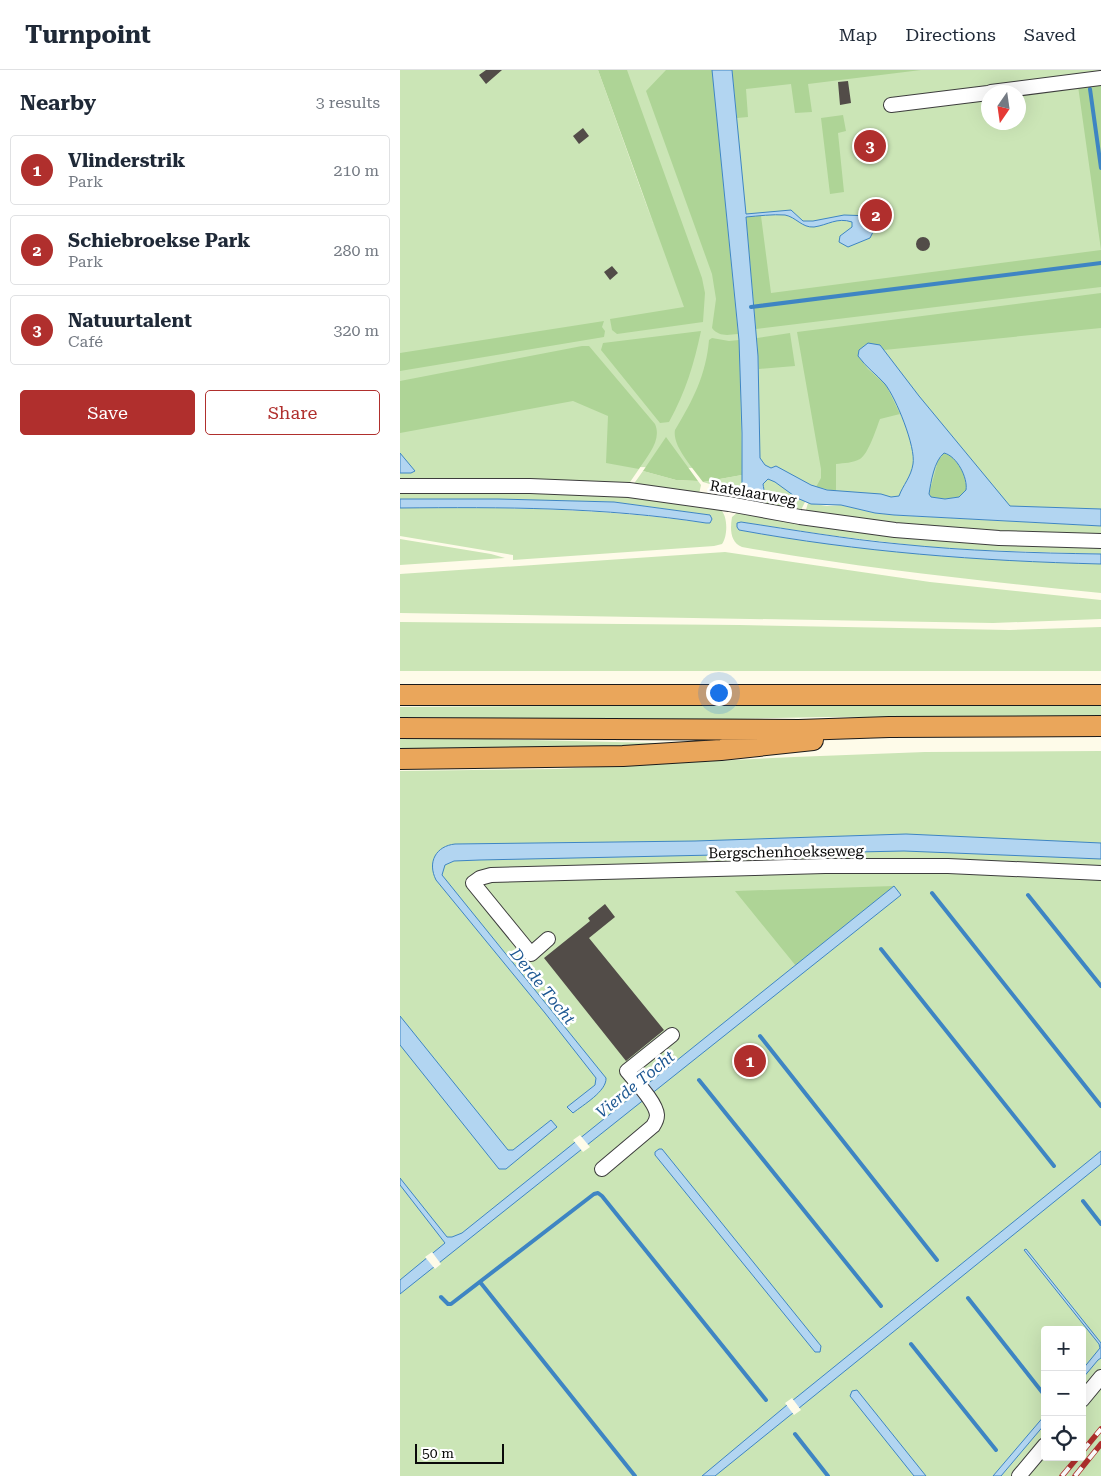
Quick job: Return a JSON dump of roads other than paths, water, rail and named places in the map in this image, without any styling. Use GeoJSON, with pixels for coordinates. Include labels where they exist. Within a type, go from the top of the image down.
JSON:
{"type":"FeatureCollection","features":[{"type":"Feature","properties":{"kind":"highway"},"geometry":{"type":"LineString","coordinates":[[400,695],[1101,695]]}},
{"type":"Feature","properties":{"kind":"highway"},"geometry":{"type":"LineString","coordinates":[[400,728],[798,730],[889,727],[1101,726]]}},
{"type":"Feature","properties":{"kind":"highway"},"geometry":{"type":"LineString","coordinates":[[400,759],[604,756],[721,750],[790,743],[889,727]]}},
{"type":"Feature","properties":{"kind":"street"},"geometry":{"type":"LineString","coordinates":[[1026,88],[1101,78]]}},
{"type":"Feature","properties":{"kind":"street"},"geometry":{"type":"LineString","coordinates":[[891,105],[981,94]]}},
{"type":"Feature","properties":{"kind":"street","name":"Ratelaarweg"},"geometry":{"type":"LineString","coordinates":[[400,486],[530,486],[630,490],[728,504],[800,518],[895,530],[999,538],[1101,541]]}},
{"type":"Feature","properties":{"kind":"street","name":"Bergschenhoekseweg"},"geometry":{"type":"LineString","coordinates":[[548,939],[530,954],[473,882],[491,875],[825,866],[948,866],[1101,873]]}},
{"type":"Feature","properties":{"kind":"street"},"geometry":{"type":"LineString","coordinates":[[602,1169],[653,1126],[657,1115],[651,1102],[627,1071],[672,1035]]}},
{"type":"Feature","properties":{"kind":"street"},"geometry":{"type":"LineString","coordinates":[[1086,1395],[1101,1378]]}},
{"type":"Feature","properties":{"kind":"street"},"geometry":{"type":"LineString","coordinates":[[1019,1476],[1041,1451]]}},
{"type":"Feature","properties":{"kind":"water"},"geometry":{"type":"Polygon","coordinates":[[[712,70],[732,70],[746,214],[791,210],[803,221],[844,215],[872,216],[878,222],[870,238],[848,247],[839,242],[840,236],[852,227],[852,222],[842,220],[810,227],[785,215],[746,217],[758,356],[760,458],[765,465],[771,468],[776,466],[811,485],[827,490],[881,494],[891,497],[899,496],[911,473],[913,464],[908,435],[899,411],[885,384],[858,356],[859,350],[868,343],[880,345],[919,396],[1010,506],[1101,509],[1101,526],[894,515],[875,513],[841,505],[811,504],[797,498],[768,479],[763,484],[764,496],[762,502],[742,499],[739,340],[712,70]],[[944,453],[935,466],[929,494],[931,497],[945,499],[959,497],[966,490],[961,468],[949,455],[944,453]]]}},
{"type":"Feature","properties":{"kind":"water"},"geometry":{"type":"Polygon","coordinates":[[[400,453],[415,471],[400,473],[400,453]]]}},
{"type":"Feature","properties":{"kind":"water"},"geometry":{"type":"Polygon","coordinates":[[[400,499],[614,502],[710,515],[712,519],[710,523],[706,523],[630,514],[553,509],[400,508],[400,499]]]}},
{"type":"Feature","properties":{"kind":"water"},"geometry":{"type":"Polygon","coordinates":[[[741,522],[859,540],[924,546],[1000,551],[1101,554],[1101,564],[1010,561],[874,550],[739,530],[737,523],[741,522]]]}},
{"type":"Feature","properties":{"kind":"water"},"geometry":{"type":"Polygon","coordinates":[[[906,834],[1101,843],[1101,859],[904,851],[480,860],[454,861],[445,865],[442,875],[606,1078],[603,1088],[599,1093],[573,1113],[567,1107],[595,1085],[596,1078],[436,880],[433,873],[433,861],[438,852],[448,845],[455,844],[695,841],[906,834]]]}},
{"type":"Feature","properties":{"kind":"water"},"geometry":{"type":"Polygon","coordinates":[[[894,886],[901,895],[400,1294],[400,1280],[445,1243],[400,1185],[400,1178],[447,1237],[462,1233],[894,886]]]}},
{"type":"Feature","properties":{"kind":"water"},"geometry":{"type":"Polygon","coordinates":[[[400,1016],[508,1150],[513,1150],[551,1120],[557,1127],[506,1169],[499,1169],[400,1045],[400,1016]]]}},
{"type":"Feature","properties":{"kind":"water"},"geometry":{"type":"Polygon","coordinates":[[[662,1149],[821,1346],[820,1352],[815,1352],[655,1155],[655,1152],[662,1149]]]}},
{"type":"Feature","properties":{"kind":"water"},"geometry":{"type":"Polygon","coordinates":[[[1101,1151],[1101,1164],[715,1476],[702,1476],[787,1405],[1101,1151]]]}},
{"type":"Feature","properties":{"kind":"water"},"geometry":{"type":"Polygon","coordinates":[[[1026,1249],[1101,1343],[1101,1358],[1086,1374],[1086,1365],[1100,1348],[1099,1344],[1024,1250],[1026,1249]]]}},
{"type":"Feature","properties":{"kind":"water"},"geometry":{"type":"Polygon","coordinates":[[[857,1390],[926,1476],[914,1476],[850,1396],[852,1391],[857,1390]]]}},
{"type":"Feature","properties":{"kind":"water"},"geometry":{"type":"Polygon","coordinates":[[[1041,1420],[1041,1429],[1001,1476],[993,1476],[1041,1420]]]}},
{"type":"Feature","properties":{"kind":"waterway"},"geometry":{"type":"LineString","coordinates":[[1090,89],[1101,168]]}},
{"type":"Feature","properties":{"kind":"waterway"},"geometry":{"type":"LineString","coordinates":[[751,307],[1101,263]]}},
{"type":"Feature","properties":{"kind":"waterway"},"geometry":{"type":"LineString","coordinates":[[932,893],[1101,1106]]}},
{"type":"Feature","properties":{"kind":"waterway"},"geometry":{"type":"LineString","coordinates":[[1028,895],[1101,986]]}},
{"type":"Feature","properties":{"kind":"waterway"},"geometry":{"type":"LineString","coordinates":[[881,949],[1054,1166]]}},
{"type":"Feature","properties":{"kind":"waterway"},"geometry":{"type":"LineString","coordinates":[[760,1036],[937,1260]]}},
{"type":"Feature","properties":{"kind":"waterway"},"geometry":{"type":"LineString","coordinates":[[699,1080],[881,1306]]}},
{"type":"Feature","properties":{"kind":"waterway"},"geometry":{"type":"LineString","coordinates":[[441,1297],[448,1304],[451,1304],[594,1194],[598,1193],[766,1400]]}},
{"type":"Feature","properties":{"kind":"waterway"},"geometry":{"type":"LineString","coordinates":[[1083,1201],[1101,1224]]}},
{"type":"Feature","properties":{"kind":"waterway"},"geometry":{"type":"LineString","coordinates":[[480,1282],[635,1476]]}},
{"type":"Feature","properties":{"kind":"waterway"},"geometry":{"type":"LineString","coordinates":[[968,1298],[1041,1391]]}},
{"type":"Feature","properties":{"kind":"waterway"},"geometry":{"type":"LineString","coordinates":[[911,1344],[996,1450]]}},
{"type":"Feature","properties":{"kind":"waterway"},"geometry":{"type":"LineString","coordinates":[[795,1434],[828,1476]]}},
{"type":"Feature","properties":{"kind":"railway"},"geometry":{"type":"LineString","coordinates":[[1086,1447],[1101,1429]]}},
{"type":"Feature","properties":{"kind":"railway"},"geometry":{"type":"LineString","coordinates":[[1075,1476],[1101,1444]]}},
{"type":"Feature","properties":{"kind":"railway"},"geometry":{"type":"LineString","coordinates":[[1062,1476],[1075,1461]]}},
{"type":"Feature","properties":{"kind":"place","name":"Natuurtalent"},"geometry":{"type":"Point","coordinates":[870,146]}},
{"type":"Feature","properties":{"kind":"place","name":"Schiebroekse Park"},"geometry":{"type":"Point","coordinates":[876,215]}},
{"type":"Feature","properties":{"kind":"place","name":"Vlinderstrik"},"geometry":{"type":"Point","coordinates":[750,1061]}},
{"type":"Feature","properties":{"kind":"water label","name":"Derde Tocht"},"geometry":{"type":"Point","coordinates":[543,986]}},
{"type":"Feature","properties":{"kind":"water label","name":"Vierde Tocht"},"geometry":{"type":"Point","coordinates":[635,1084]}}]}
